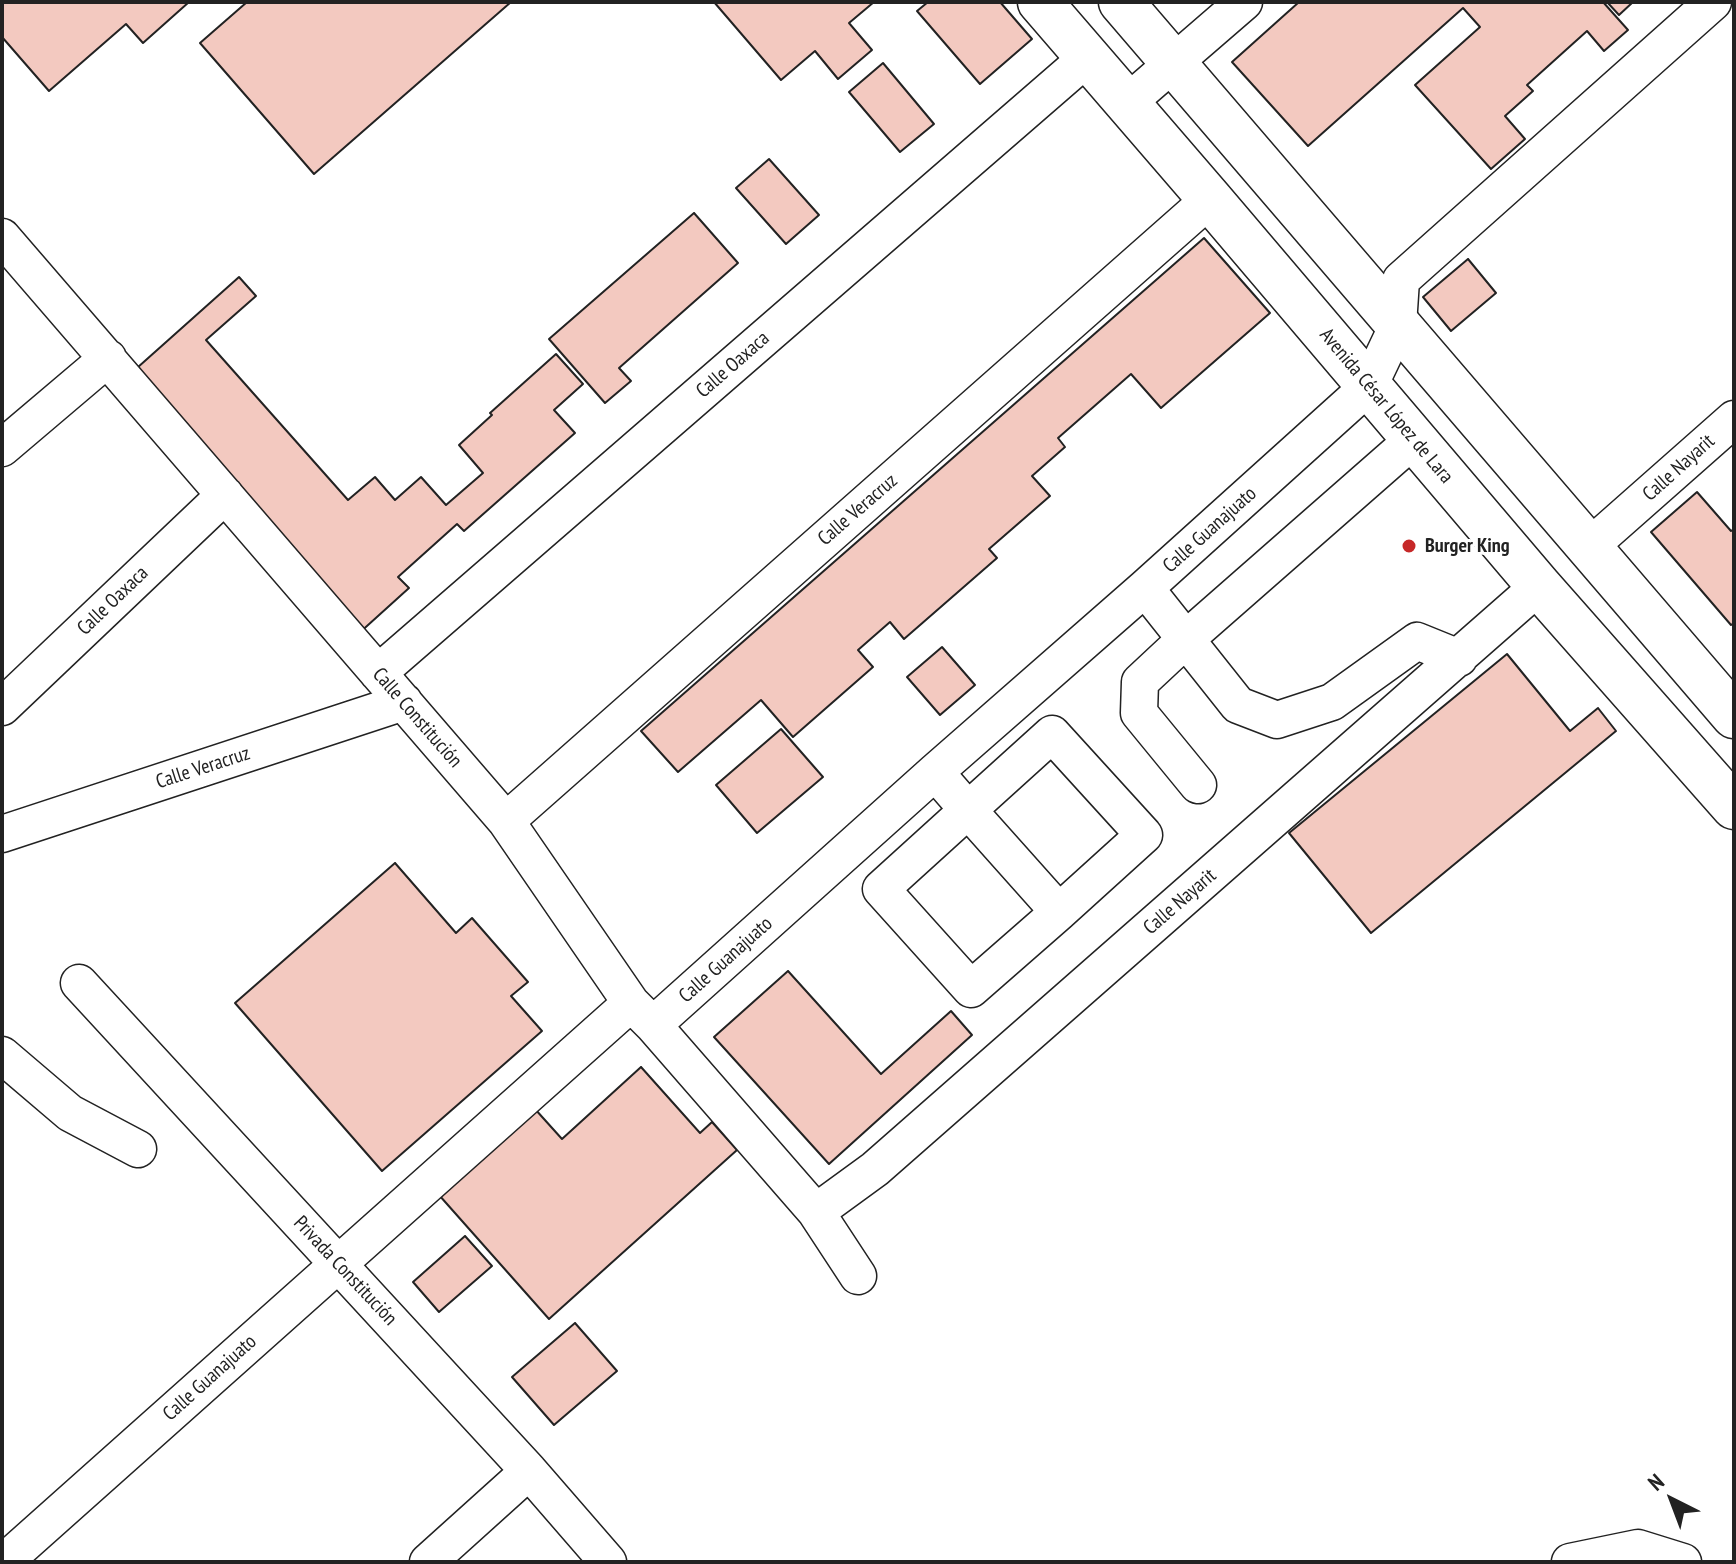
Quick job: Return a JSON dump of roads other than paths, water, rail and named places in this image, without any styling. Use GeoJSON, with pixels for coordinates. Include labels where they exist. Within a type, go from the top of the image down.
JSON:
{"type":"FeatureCollection","features":[{"type":"Feature","properties":{"kind":"main road","name":"Avenida César López de Lara"},"geometry":{"type":"LineString","coordinates":[[1040,2],[1539,586],[1734,807]]}},
{"type":"Feature","properties":{"kind":"main road"},"geometry":{"type":"LineString","coordinates":[[1121,2],[1734,716]]}},
{"type":"Feature","properties":{"kind":"street"},"geometry":{"type":"LineString","coordinates":[[1126,104],[1244,2]]}},
{"type":"Feature","properties":{"kind":"street","name":"Calle Guanajuato"},"geometry":{"type":"LineString","coordinates":[[12,1553],[338,1264],[935,772],[1369,386],[1398,325],[1401,280],[1713,2]]}},
{"type":"Feature","properties":{"kind":"street","name":"Calle Oaxaca"},"geometry":{"type":"LineString","coordinates":[[378,673],[1088,57]]}},
{"type":"Feature","properties":{"kind":"street","name":"Calle Veracruz"},"geometry":{"type":"LineString","coordinates":[[506,821],[1210,199]]}},
{"type":"Feature","properties":{"kind":"street","name":"Calle Constitución"},"geometry":{"type":"LineString","coordinates":[[2,237],[506,821],[642,1014],[816,1212]]}},
{"type":"Feature","properties":{"kind":"street"},"geometry":{"type":"LineString","coordinates":[[2,448],[108,358]]}},
{"type":"Feature","properties":{"kind":"street","name":"Calle Nayarit"},"geometry":{"type":"LineString","coordinates":[[1588,548],[1734,419]]}},
{"type":"Feature","properties":{"kind":"street"},"geometry":{"type":"LineString","coordinates":[[1198,785],[1139,713],[1140,682],[1414,439]]}},
{"type":"Feature","properties":{"kind":"street","name":"Calle Oaxaca"},"geometry":{"type":"LineString","coordinates":[[2,707],[225,495]]}},
{"type":"Feature","properties":{"kind":"street","name":"Calle Nayarit"},"geometry":{"type":"LineString","coordinates":[[816,1212],[875,1169],[1539,586]]}},
{"type":"Feature","properties":{"kind":"street"},"geometry":{"type":"LineString","coordinates":[[1145,588],[1238,705],[1277,720],[1332,702],[1417,641],[1459,658]]}},
{"type":"Feature","properties":{"kind":"street","name":"Calle Veracruz"},"geometry":{"type":"LineString","coordinates":[[2,834],[404,702]]}},
{"type":"Feature","properties":{"kind":"street"},"geometry":{"type":"LineString","coordinates":[[1052,734],[1144,835],[971,989],[881,889],[968,810],[1052,734]]}},
{"type":"Feature","properties":{"kind":"street"},"geometry":{"type":"LineString","coordinates":[[935,772],[1059,912]]}},
{"type":"Feature","properties":{"kind":"street","name":"Privada Constitución"},"geometry":{"type":"LineString","coordinates":[[79,983],[529,1471],[608,1562]]}},
{"type":"Feature","properties":{"kind":"street"},"geometry":{"type":"LineString","coordinates":[[2,1055],[70,1113],[138,1149]]}},
{"type":"Feature","properties":{"kind":"street"},"geometry":{"type":"LineString","coordinates":[[816,1212],[858,1276]]}},
{"type":"Feature","properties":{"kind":"street"},"geometry":{"type":"LineString","coordinates":[[428,1562],[529,1471]]}},
{"type":"Feature","properties":{"kind":"street"},"geometry":{"type":"LineString","coordinates":[[1570,1562],[1638,1548],[1683,1562]]}},
{"type":"Feature","properties":{"kind":"place","name":"Burger King"},"geometry":{"type":"Point","coordinates":[1409,546]}}]}
